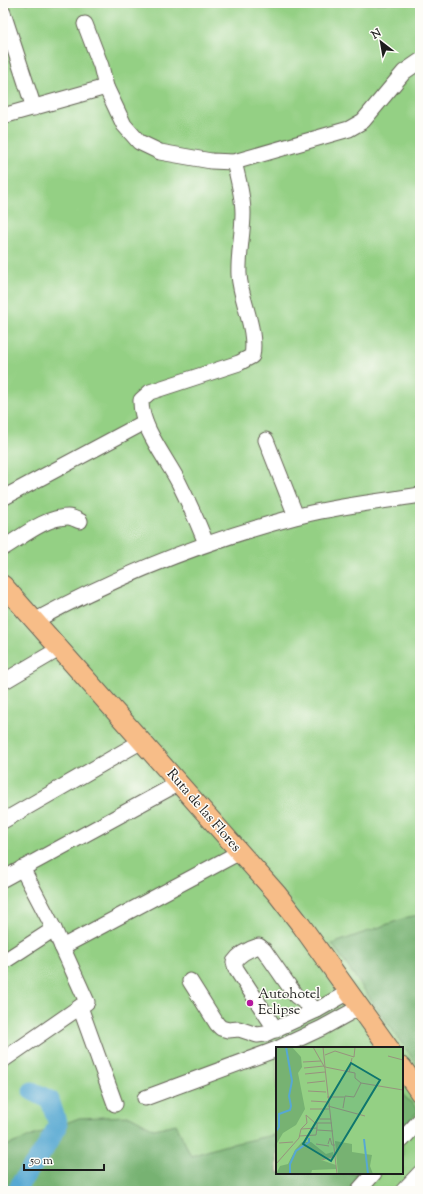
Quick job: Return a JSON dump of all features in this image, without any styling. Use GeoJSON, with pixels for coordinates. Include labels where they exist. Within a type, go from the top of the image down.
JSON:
{"type":"FeatureCollection","features":[{"type":"Feature","properties":{"kind":"main road","name":"Ruta de las Flores"},"geometry":{"type":"LineString","coordinates":[[3,585],[240,852],[301,925],[388,1047]]}},
{"type":"Feature","properties":{"kind":"main road"},"geometry":{"type":"LineString","coordinates":[[403,1068],[420,1093]]}},
{"type":"Feature","properties":{"kind":"street"},"geometry":{"type":"LineString","coordinates":[[3,13],[34,108]]}},
{"type":"Feature","properties":{"kind":"street"},"geometry":{"type":"LineString","coordinates":[[85,24],[101,66],[106,87],[124,125],[139,142],[160,152],[211,161],[234,162],[349,129],[363,121],[404,72],[420,61]]}},
{"type":"Feature","properties":{"kind":"street"},"geometry":{"type":"LineString","coordinates":[[3,116],[106,87]]}},
{"type":"Feature","properties":{"kind":"street"},"geometry":{"type":"LineString","coordinates":[[206,543],[179,482],[145,422],[141,411],[141,400],[150,392],[239,363],[252,356],[254,343],[241,293],[239,273],[243,213],[242,196],[234,162]]}},
{"type":"Feature","properties":{"kind":"street"},"geometry":{"type":"LineString","coordinates":[[3,498],[145,422]]}},
{"type":"Feature","properties":{"kind":"street"},"geometry":{"type":"LineString","coordinates":[[266,440],[296,516]]}},
{"type":"Feature","properties":{"kind":"street"},"geometry":{"type":"LineString","coordinates":[[34,621],[109,582],[206,543],[296,516],[420,495]]}},
{"type":"Feature","properties":{"kind":"street"},"geometry":{"type":"LineString","coordinates":[[3,548],[33,530],[54,520],[69,517],[80,521]]}},
{"type":"Feature","properties":{"kind":"street"},"geometry":{"type":"LineString","coordinates":[[3,682],[59,649]]}},
{"type":"Feature","properties":{"kind":"street"},"geometry":{"type":"LineString","coordinates":[[3,821],[142,741]]}},
{"type":"Feature","properties":{"kind":"street"},"geometry":{"type":"LineString","coordinates":[[3,879],[179,783]]}},
{"type":"Feature","properties":{"kind":"street"},"geometry":{"type":"LineString","coordinates":[[62,947],[240,852]]}},
{"type":"Feature","properties":{"kind":"street"},"geometry":{"type":"LineString","coordinates":[[3,1060],[87,1002],[54,929],[22,868]]}},
{"type":"Feature","properties":{"kind":"street"},"geometry":{"type":"LineString","coordinates":[[3,962],[54,929]]}},
{"type":"Feature","properties":{"kind":"street"},"geometry":{"type":"LineString","coordinates":[[276,1030],[236,969],[234,962],[238,956],[252,948],[259,946],[264,950],[296,996],[317,1010]]}},
{"type":"Feature","properties":{"kind":"street"},"geometry":{"type":"LineString","coordinates":[[190,981],[221,1028],[245,1030],[257,1035],[276,1030],[349,992]]}},
{"type":"Feature","properties":{"kind":"street"},"geometry":{"type":"LineString","coordinates":[[80,1007],[115,1104]]}},
{"type":"Feature","properties":{"kind":"street"},"geometry":{"type":"LineString","coordinates":[[280,1047],[322,1028],[360,1007]]}},
{"type":"Feature","properties":{"kind":"street"},"geometry":{"type":"LineString","coordinates":[[145,1098],[276,1049]]}},
{"type":"Feature","properties":{"kind":"street"},"geometry":{"type":"LineString","coordinates":[[403,1139],[420,1120]]}},
{"type":"Feature","properties":{"kind":"street"},"geometry":{"type":"LineString","coordinates":[[403,1191],[420,1173]]}},
{"type":"Feature","properties":{"kind":"street"},"geometry":{"type":"LineString","coordinates":[[358,1191],[373,1174]]}},
{"type":"Feature","properties":{"kind":"green space"},"geometry":{"type":"Polygon","coordinates":[[[3,3],[420,3],[420,1191],[3,1191],[3,3]]]}},
{"type":"Feature","properties":{"kind":"green space"},"geometry":{"type":"Polygon","coordinates":[[[420,915],[420,1069],[332,944],[408,917],[420,915]]]}},
{"type":"Feature","properties":{"kind":"green space"},"geometry":{"type":"Polygon","coordinates":[[[403,1095],[419,1110],[403,1129],[403,1095]]]}},
{"type":"Feature","properties":{"kind":"green space"},"geometry":{"type":"Polygon","coordinates":[[[130,1116],[154,1129],[176,1124],[191,1156],[223,1146],[273,1135],[276,1136],[276,1174],[364,1174],[350,1191],[3,1191],[3,1149],[6,1146],[79,1118],[130,1116]]]}},
{"type":"Feature","properties":{"kind":"waterway"},"geometry":{"type":"LineString","coordinates":[[17,1191],[21,1182],[44,1150],[58,1125],[50,1100],[32,1091]]}},
{"type":"Feature","properties":{"kind":"place","name":"Autohotel Eclipse"},"geometry":{"type":"Point","coordinates":[250,1003]}}]}
